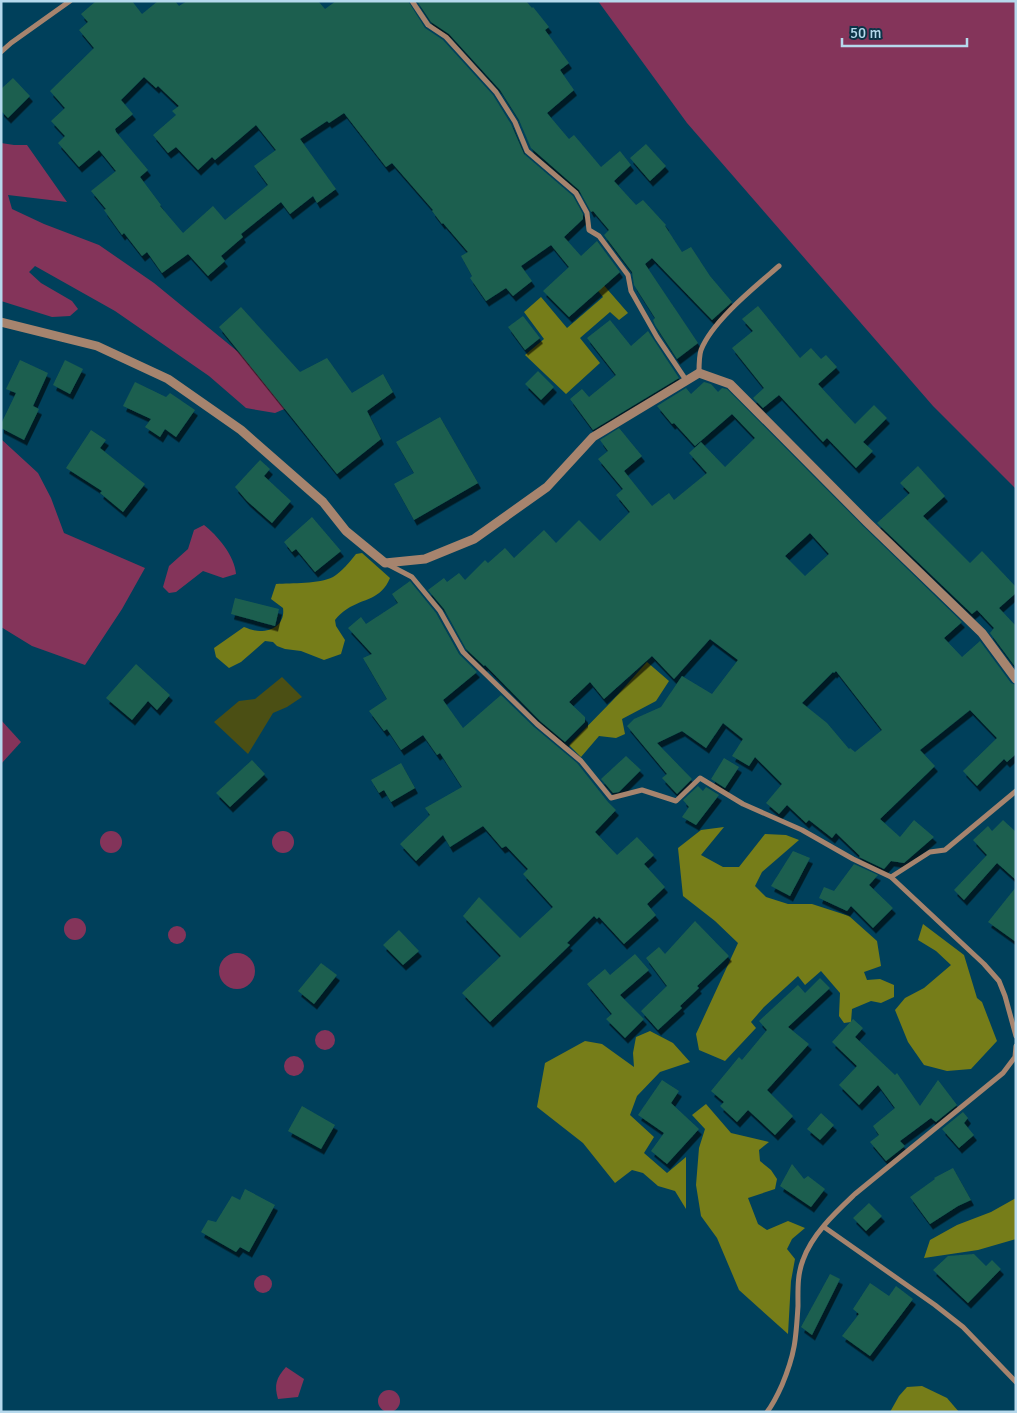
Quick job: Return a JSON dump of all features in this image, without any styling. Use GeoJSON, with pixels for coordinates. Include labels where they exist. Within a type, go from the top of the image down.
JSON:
{"type":"FeatureCollection","features":[{"type":"Feature","properties":{"kind":"street"},"geometry":{"type":"LineString","coordinates":[[1,52],[70,1]]}},
{"type":"Feature","properties":{"kind":"street"},"geometry":{"type":"LineString","coordinates":[[412,1],[428,25],[446,37],[496,92],[515,122],[527,152],[576,193],[586,213],[589,230],[599,236],[628,275],[631,291],[657,337],[686,380]]}},
{"type":"Feature","properties":{"kind":"street"},"geometry":{"type":"LineString","coordinates":[[699,373],[700,351],[711,332],[745,295],[779,266]]}},
{"type":"Feature","properties":{"kind":"street"},"geometry":{"type":"LineString","coordinates":[[1,322],[97,346],[168,379],[241,430],[322,502],[346,531],[385,563],[412,577],[440,611],[463,652],[531,718],[581,761],[611,798],[642,790],[676,800],[700,778],[743,804],[802,830],[853,859],[892,877],[984,964],[998,981],[1005,996],[1016,1036]]}},
{"type":"Feature","properties":{"kind":"street"},"geometry":{"type":"LineString","coordinates":[[385,563],[425,559],[474,539],[548,487],[593,437],[699,373],[730,384],[867,522],[982,633],[1016,679]]}},
{"type":"Feature","properties":{"kind":"street"},"geometry":{"type":"LineString","coordinates":[[892,877],[930,852],[945,850],[1016,791]]}},
{"type":"Feature","properties":{"kind":"street"},"geometry":{"type":"LineString","coordinates":[[767,1412],[776,1398],[792,1361],[795,1347],[799,1276],[803,1260],[811,1244],[837,1211],[855,1194],[1003,1073],[1015,1057],[1016,1046]]}},
{"type":"Feature","properties":{"kind":"street"},"geometry":{"type":"LineString","coordinates":[[824,1227],[935,1305],[962,1327],[1016,1382]]}},
{"type":"Feature","properties":{"kind":"green space"},"geometry":{"type":"Polygon","coordinates":[[[601,282],[628,313],[619,320],[610,312],[580,338],[600,363],[566,394],[525,355],[544,339],[524,312],[541,297],[567,328],[603,297],[595,287],[601,282]]]}},
{"type":"Feature","properties":{"kind":"green space"},"geometry":{"type":"Polygon","coordinates":[[[362,553],[390,578],[382,591],[377,595],[353,605],[335,620],[336,626],[345,640],[341,654],[324,660],[301,651],[285,649],[273,642],[265,641],[241,662],[229,668],[216,657],[214,648],[244,627],[265,631],[278,625],[282,618],[283,608],[271,599],[276,584],[305,583],[333,577],[356,554],[362,553]]]}},
{"type":"Feature","properties":{"kind":"green space"},"geometry":{"type":"Polygon","coordinates":[[[647,662],[669,681],[656,701],[622,719],[625,734],[616,738],[599,736],[581,757],[569,745],[647,662]]]}},
{"type":"Feature","properties":{"kind":"green space"},"geometry":{"type":"Polygon","coordinates":[[[282,677],[302,697],[287,707],[273,713],[248,754],[214,722],[239,701],[255,699],[282,677]]]}},
{"type":"Feature","properties":{"kind":"green space"},"geometry":{"type":"Polygon","coordinates":[[[724,827],[701,855],[723,867],[739,867],[765,834],[786,835],[799,840],[762,872],[755,886],[766,897],[788,904],[812,904],[849,916],[877,941],[881,966],[864,972],[867,980],[880,979],[894,985],[894,997],[881,1003],[871,1001],[852,1009],[851,1022],[844,1023],[839,1016],[840,993],[821,971],[805,985],[798,976],[764,1007],[751,1022],[756,1028],[725,1061],[699,1050],[696,1034],[738,943],[715,921],[683,896],[678,848],[701,830],[724,827]]]}},
{"type":"Feature","properties":{"kind":"green space"},"geometry":{"type":"Polygon","coordinates":[[[923,924],[964,955],[977,998],[982,1002],[997,1041],[971,1069],[947,1071],[924,1065],[908,1042],[895,1010],[905,998],[924,988],[951,965],[936,951],[918,940],[923,924]]]}},
{"type":"Feature","properties":{"kind":"green space"},"geometry":{"type":"Polygon","coordinates":[[[650,1031],[673,1043],[690,1062],[660,1072],[637,1096],[630,1115],[654,1137],[644,1153],[667,1173],[686,1157],[686,1209],[675,1191],[658,1186],[643,1173],[632,1170],[615,1183],[583,1143],[537,1107],[545,1063],[585,1041],[602,1044],[634,1067],[633,1053],[636,1037],[650,1031]]]}},
{"type":"Feature","properties":{"kind":"green space"},"geometry":{"type":"Polygon","coordinates":[[[706,1104],[731,1133],[769,1142],[759,1150],[760,1161],[771,1170],[777,1179],[775,1189],[748,1198],[758,1224],[767,1230],[788,1221],[805,1228],[792,1239],[787,1249],[795,1259],[791,1281],[788,1334],[739,1290],[717,1238],[701,1216],[696,1185],[699,1148],[705,1129],[692,1115],[706,1104]]]}},
{"type":"Feature","properties":{"kind":"green space"},"geometry":{"type":"Polygon","coordinates":[[[1016,1198],[1016,1239],[978,1250],[924,1258],[930,1240],[957,1225],[991,1212],[1016,1198]]]}},
{"type":"Feature","properties":{"kind":"green space"},"geometry":{"type":"Polygon","coordinates":[[[922,1386],[947,1398],[959,1412],[890,1412],[899,1396],[907,1387],[922,1386]]]}},
{"type":"Feature","properties":{"kind":"shaded area"},"geometry":{"type":"Polygon","coordinates":[[[598,1],[1016,1],[1016,489],[933,406],[687,123],[598,1]]]}},
{"type":"Feature","properties":{"kind":"shaded area"},"geometry":{"type":"Polygon","coordinates":[[[1,143],[27,145],[67,202],[8,195],[12,209],[44,224],[99,245],[154,283],[286,391],[289,407],[275,413],[246,408],[209,376],[115,311],[35,266],[29,272],[41,283],[72,301],[78,309],[70,316],[52,317],[1,301],[1,143]]]}},
{"type":"Feature","properties":{"kind":"shaded area"},"geometry":{"type":"Polygon","coordinates":[[[1,439],[38,473],[51,498],[64,533],[145,568],[122,609],[85,665],[32,646],[1,627],[1,439]]]}},
{"type":"Feature","properties":{"kind":"shaded area"},"geometry":{"type":"Polygon","coordinates":[[[204,525],[229,553],[236,574],[223,578],[203,571],[176,592],[169,593],[163,587],[169,566],[188,549],[194,530],[204,525]]]}},
{"type":"Feature","properties":{"kind":"shaded area"},"geometry":{"type":"Polygon","coordinates":[[[1,720],[21,742],[1,764],[1,720]]]}},
{"type":"Feature","properties":{"kind":"shaded area"},"geometry":{"type":"Polygon","coordinates":[[[111,831],[119,834],[122,842],[119,850],[111,853],[103,850],[100,842],[103,834],[111,831]]]}},
{"type":"Feature","properties":{"kind":"shaded area"},"geometry":{"type":"Polygon","coordinates":[[[283,831],[291,834],[294,842],[291,850],[283,853],[275,850],[272,842],[275,834],[283,831]]]}},
{"type":"Feature","properties":{"kind":"shaded area"},"geometry":{"type":"Polygon","coordinates":[[[75,918],[83,921],[86,929],[83,937],[75,940],[67,937],[64,929],[67,921],[75,918]]]}},
{"type":"Feature","properties":{"kind":"shaded area"},"geometry":{"type":"Polygon","coordinates":[[[173,926],[181,926],[186,931],[184,942],[173,944],[168,939],[168,931],[173,926]]]}},
{"type":"Feature","properties":{"kind":"shaded area"},"geometry":{"type":"Polygon","coordinates":[[[237,953],[249,959],[255,971],[249,983],[237,989],[225,983],[219,971],[225,959],[237,953]]]}},
{"type":"Feature","properties":{"kind":"shaded area"},"geometry":{"type":"Polygon","coordinates":[[[325,1030],[332,1033],[335,1040],[332,1047],[325,1050],[318,1047],[315,1040],[318,1033],[325,1030]]]}},
{"type":"Feature","properties":{"kind":"shaded area"},"geometry":{"type":"Polygon","coordinates":[[[294,1056],[301,1059],[304,1066],[301,1073],[294,1076],[287,1073],[284,1066],[287,1059],[294,1056]]]}},
{"type":"Feature","properties":{"kind":"shaded area"},"geometry":{"type":"Polygon","coordinates":[[[263,1275],[269,1278],[272,1284],[269,1290],[263,1293],[257,1290],[254,1284],[257,1278],[263,1275]]]}},
{"type":"Feature","properties":{"kind":"shaded area"},"geometry":{"type":"Polygon","coordinates":[[[286,1367],[304,1379],[298,1397],[278,1399],[277,1382],[286,1367]]]}},
{"type":"Feature","properties":{"kind":"shaded area"},"geometry":{"type":"Polygon","coordinates":[[[389,1390],[397,1393],[400,1401],[397,1409],[389,1412],[381,1409],[378,1401],[381,1393],[389,1390]]]}},
{"type":"Feature","properties":{"kind":"building"},"geometry":{"type":"Polygon","coordinates":[[[96,1],[132,1],[142,14],[158,1],[175,1],[179,6],[187,1],[318,1],[325,9],[336,1],[408,1],[425,28],[443,40],[493,95],[511,124],[524,154],[573,196],[583,214],[583,219],[564,237],[581,256],[597,241],[620,272],[569,317],[543,291],[569,267],[551,245],[521,266],[532,281],[513,296],[506,288],[486,301],[470,278],[472,276],[461,256],[468,252],[442,224],[433,210],[392,163],[386,167],[344,113],[329,123],[327,121],[300,139],[336,189],[317,203],[313,196],[290,214],[281,202],[241,234],[243,237],[221,256],[225,261],[208,276],[188,254],[162,273],[147,252],[142,256],[124,233],[122,235],[104,210],[106,209],[91,191],[116,171],[99,150],[79,167],[58,143],[65,136],[51,121],[65,108],[50,91],[94,48],[79,30],[88,22],[81,14],[96,1]],[[144,77],[121,100],[133,114],[115,129],[116,132],[148,170],[140,177],[160,206],[183,233],[213,206],[225,220],[268,185],[254,166],[276,150],[256,125],[215,160],[212,157],[198,170],[176,147],[168,153],[153,135],[176,115],[172,111],[179,106],[158,86],[156,88],[144,77]]]}},
{"type":"Feature","properties":{"kind":"building"},"geometry":{"type":"Polygon","coordinates":[[[417,1],[526,1],[533,7],[549,27],[545,30],[569,63],[560,70],[574,90],[547,113],[569,139],[574,135],[601,167],[620,151],[631,165],[614,181],[636,205],[643,200],[666,225],[682,252],[691,247],[710,276],[732,302],[712,320],[652,258],[645,264],[698,343],[677,359],[655,325],[653,320],[655,318],[634,285],[632,272],[604,235],[609,230],[593,211],[591,212],[579,190],[531,148],[519,120],[500,90],[449,34],[431,22],[417,1]]]}},
{"type":"Feature","properties":{"kind":"building"},"geometry":{"type":"Polygon","coordinates":[[[13,78],[30,96],[8,118],[1,111],[1,89],[13,78]]]}},
{"type":"Feature","properties":{"kind":"building"},"geometry":{"type":"Polygon","coordinates":[[[646,144],[666,166],[650,181],[630,158],[646,144]]]}},
{"type":"Feature","properties":{"kind":"building"},"geometry":{"type":"Polygon","coordinates":[[[758,306],[800,358],[811,348],[821,359],[826,355],[837,367],[818,384],[855,424],[874,405],[887,418],[863,442],[873,451],[856,468],[827,438],[823,442],[779,395],[763,408],[753,398],[764,388],[732,348],[753,331],[742,319],[758,306]]]}},
{"type":"Feature","properties":{"kind":"building"},"geometry":{"type":"Polygon","coordinates":[[[241,307],[300,372],[327,358],[352,393],[383,374],[393,392],[367,411],[381,439],[337,474],[219,327],[241,307]]]}},
{"type":"Feature","properties":{"kind":"building"},"geometry":{"type":"Polygon","coordinates":[[[523,316],[540,338],[525,350],[508,327],[523,316]]]}},
{"type":"Feature","properties":{"kind":"building"},"geometry":{"type":"Polygon","coordinates":[[[610,320],[631,346],[648,331],[679,378],[593,430],[570,399],[582,389],[589,397],[616,375],[587,338],[610,320]]]}},
{"type":"Feature","properties":{"kind":"building"},"geometry":{"type":"Polygon","coordinates":[[[20,360],[48,373],[33,406],[39,409],[24,440],[1,428],[1,424],[16,393],[6,389],[20,360]]]}},
{"type":"Feature","properties":{"kind":"building"},"geometry":{"type":"Polygon","coordinates":[[[65,360],[83,369],[70,394],[53,385],[65,360]]]}},
{"type":"Feature","properties":{"kind":"building"},"geometry":{"type":"Polygon","coordinates":[[[538,371],[554,387],[541,400],[525,384],[538,371]]]}},
{"type":"Feature","properties":{"kind":"building"},"geometry":{"type":"Polygon","coordinates":[[[135,382],[166,397],[170,393],[195,410],[176,437],[165,429],[160,437],[145,427],[151,419],[123,406],[135,382]]]}},
{"type":"Feature","properties":{"kind":"building"},"geometry":{"type":"Polygon","coordinates":[[[704,382],[711,384],[718,392],[722,388],[727,389],[863,526],[962,622],[944,638],[962,657],[980,641],[1011,683],[1016,685],[1016,754],[1007,762],[1004,759],[977,786],[963,771],[997,738],[970,710],[920,750],[935,766],[880,819],[900,837],[914,820],[934,837],[904,863],[891,861],[884,869],[859,857],[836,833],[832,838],[809,820],[806,823],[787,805],[779,814],[766,803],[782,784],[755,757],[749,766],[732,756],[743,739],[723,723],[706,748],[682,731],[657,743],[692,779],[677,794],[662,778],[667,774],[627,726],[634,719],[661,707],[682,676],[712,694],[738,660],[710,639],[674,679],[652,656],[604,699],[590,682],[569,702],[585,717],[585,722],[565,742],[540,721],[485,665],[466,649],[444,609],[428,590],[444,578],[447,582],[459,573],[465,580],[485,560],[488,563],[505,548],[514,558],[544,530],[556,543],[579,520],[600,541],[630,512],[616,495],[623,489],[598,459],[608,451],[600,440],[619,428],[642,456],[624,471],[652,506],[669,493],[674,500],[707,473],[689,453],[701,442],[725,467],[755,438],[732,414],[695,446],[674,423],[672,424],[657,406],[686,388],[691,394],[704,382]],[[810,533],[785,556],[805,576],[829,554],[810,533]],[[836,671],[802,703],[827,723],[849,749],[855,752],[882,730],[836,671]]]}},
{"type":"Feature","properties":{"kind":"building"},"geometry":{"type":"Polygon","coordinates":[[[440,417],[478,483],[414,520],[394,484],[414,473],[396,442],[440,417]]]}},
{"type":"Feature","properties":{"kind":"building"},"geometry":{"type":"Polygon","coordinates":[[[91,430],[106,440],[100,448],[145,484],[123,512],[100,493],[102,491],[66,468],[91,430]]]}},
{"type":"Feature","properties":{"kind":"building"},"geometry":{"type":"Polygon","coordinates":[[[260,460],[270,469],[264,476],[291,501],[272,523],[247,501],[235,487],[260,460]]]}},
{"type":"Feature","properties":{"kind":"building"},"geometry":{"type":"Polygon","coordinates":[[[918,466],[945,496],[923,516],[970,563],[982,551],[1016,587],[1016,593],[999,608],[1016,626],[1016,668],[990,633],[994,628],[977,610],[972,614],[877,523],[910,493],[900,483],[918,466]]]}},
{"type":"Feature","properties":{"kind":"building"},"geometry":{"type":"Polygon","coordinates":[[[312,517],[341,551],[315,572],[296,549],[292,552],[284,542],[312,517]]]}},
{"type":"Feature","properties":{"kind":"building"},"geometry":{"type":"Polygon","coordinates":[[[410,581],[436,613],[459,654],[477,672],[443,700],[463,728],[501,695],[534,727],[577,763],[616,810],[595,832],[617,855],[637,837],[654,855],[644,864],[665,887],[647,904],[656,915],[624,944],[599,917],[597,919],[594,916],[567,943],[570,945],[490,1022],[462,993],[501,956],[463,916],[479,897],[520,938],[553,907],[523,874],[528,869],[506,846],[502,848],[483,826],[450,847],[443,835],[416,861],[400,844],[430,815],[425,808],[462,787],[440,753],[437,755],[423,735],[401,750],[387,729],[384,731],[369,711],[387,699],[363,658],[372,654],[348,628],[361,617],[366,624],[398,603],[392,594],[410,581]]]}},
{"type":"Feature","properties":{"kind":"building"},"geometry":{"type":"Polygon","coordinates":[[[235,598],[279,609],[275,626],[231,614],[235,598]]]}},
{"type":"Feature","properties":{"kind":"building"},"geometry":{"type":"Polygon","coordinates":[[[136,664],[170,695],[157,710],[148,701],[132,720],[106,698],[136,664]]]}},
{"type":"Feature","properties":{"kind":"building"},"geometry":{"type":"Polygon","coordinates":[[[626,756],[641,770],[619,792],[613,793],[601,779],[626,756]]]}},
{"type":"Feature","properties":{"kind":"building"},"geometry":{"type":"Polygon","coordinates":[[[724,758],[739,767],[725,788],[711,779],[724,758]]]}},
{"type":"Feature","properties":{"kind":"building"},"geometry":{"type":"Polygon","coordinates":[[[252,760],[265,774],[230,807],[216,793],[252,760]]]}},
{"type":"Feature","properties":{"kind":"building"},"geometry":{"type":"Polygon","coordinates":[[[401,763],[415,788],[391,802],[384,790],[379,793],[371,780],[401,763]]]}},
{"type":"Feature","properties":{"kind":"building"},"geometry":{"type":"Polygon","coordinates":[[[698,786],[703,791],[706,787],[719,795],[696,825],[682,817],[689,807],[683,800],[698,786]]]}},
{"type":"Feature","properties":{"kind":"building"},"geometry":{"type":"Polygon","coordinates":[[[1003,820],[1016,832],[1016,880],[997,863],[964,900],[954,890],[987,855],[973,840],[988,826],[992,831],[1003,820]]]}},
{"type":"Feature","properties":{"kind":"building"},"geometry":{"type":"Polygon","coordinates":[[[793,851],[810,858],[790,896],[771,886],[793,851]]]}},
{"type":"Feature","properties":{"kind":"building"},"geometry":{"type":"Polygon","coordinates":[[[854,864],[878,875],[869,885],[893,908],[873,928],[851,906],[847,911],[819,898],[824,887],[834,891],[854,864]]]}},
{"type":"Feature","properties":{"kind":"building"},"geometry":{"type":"Polygon","coordinates":[[[1016,887],[1016,942],[988,922],[1016,887]]]}},
{"type":"Feature","properties":{"kind":"building"},"geometry":{"type":"Polygon","coordinates":[[[695,921],[729,956],[697,986],[699,988],[680,1006],[682,1008],[658,1030],[641,1011],[667,986],[646,958],[659,947],[665,954],[695,921]]]}},
{"type":"Feature","properties":{"kind":"building"},"geometry":{"type":"Polygon","coordinates":[[[399,930],[419,951],[403,965],[383,945],[399,930]]]}},
{"type":"Feature","properties":{"kind":"building"},"geometry":{"type":"Polygon","coordinates":[[[635,954],[649,970],[620,995],[644,1019],[625,1038],[606,1019],[612,1014],[587,984],[605,969],[610,975],[635,954]]]}},
{"type":"Feature","properties":{"kind":"building"},"geometry":{"type":"Polygon","coordinates":[[[321,963],[337,975],[314,1004],[298,991],[321,963]]]}},
{"type":"Feature","properties":{"kind":"building"},"geometry":{"type":"Polygon","coordinates":[[[820,978],[830,988],[788,1027],[809,1044],[767,1090],[793,1116],[775,1135],[748,1110],[737,1122],[720,1106],[724,1102],[711,1091],[739,1057],[742,1060],[767,1030],[759,1021],[798,985],[805,993],[820,978]]]}},
{"type":"Feature","properties":{"kind":"building"},"geometry":{"type":"Polygon","coordinates":[[[853,1019],[863,1028],[855,1037],[895,1075],[897,1073],[920,1106],[938,1080],[957,1105],[936,1122],[931,1118],[900,1141],[905,1146],[886,1161],[870,1142],[879,1135],[873,1126],[895,1108],[878,1085],[859,1105],[839,1085],[857,1066],[832,1042],[853,1019]]]}},
{"type":"Feature","properties":{"kind":"building"},"geometry":{"type":"Polygon","coordinates":[[[662,1080],[679,1091],[671,1103],[699,1129],[667,1164],[651,1151],[664,1133],[638,1115],[662,1080]]]}},
{"type":"Feature","properties":{"kind":"building"},"geometry":{"type":"Polygon","coordinates":[[[302,1106],[335,1125],[321,1149],[288,1131],[302,1106]]]}},
{"type":"Feature","properties":{"kind":"building"},"geometry":{"type":"Polygon","coordinates":[[[963,1112],[968,1118],[964,1123],[974,1135],[959,1148],[942,1129],[963,1112]]]}},
{"type":"Feature","properties":{"kind":"building"},"geometry":{"type":"Polygon","coordinates":[[[821,1113],[834,1125],[820,1140],[807,1129],[821,1113]]]}},
{"type":"Feature","properties":{"kind":"building"},"geometry":{"type":"Polygon","coordinates":[[[792,1164],[804,1179],[808,1176],[825,1189],[811,1207],[780,1186],[792,1164]]]}},
{"type":"Feature","properties":{"kind":"building"},"geometry":{"type":"Polygon","coordinates":[[[953,1168],[971,1200],[930,1224],[910,1197],[934,1178],[953,1168]]]}},
{"type":"Feature","properties":{"kind":"building"},"geometry":{"type":"Polygon","coordinates":[[[245,1189],[275,1205],[249,1252],[240,1247],[236,1252],[201,1232],[208,1220],[216,1222],[232,1196],[240,1200],[245,1189]]]}},
{"type":"Feature","properties":{"kind":"building"},"geometry":{"type":"Polygon","coordinates":[[[869,1203],[882,1216],[866,1231],[853,1218],[869,1203]]]}},
{"type":"Feature","properties":{"kind":"building"},"geometry":{"type":"Polygon","coordinates":[[[974,1254],[986,1266],[992,1260],[1001,1269],[968,1303],[933,1270],[948,1256],[974,1254]]]}},
{"type":"Feature","properties":{"kind":"building"},"geometry":{"type":"Polygon","coordinates":[[[830,1274],[840,1279],[812,1335],[801,1327],[830,1274]]]}},
{"type":"Feature","properties":{"kind":"building"},"geometry":{"type":"Polygon","coordinates":[[[870,1283],[889,1296],[896,1286],[913,1299],[870,1356],[842,1336],[859,1314],[853,1309],[870,1283]]]}}]}
